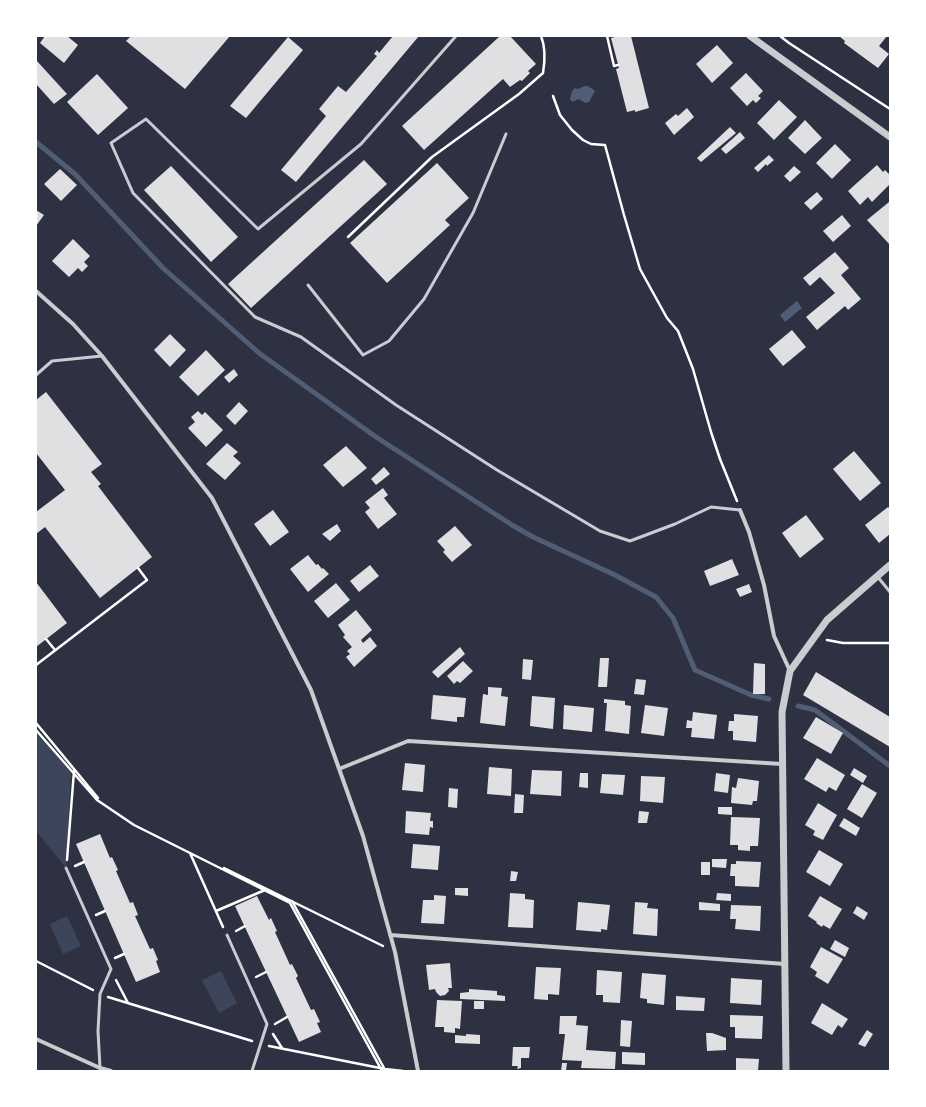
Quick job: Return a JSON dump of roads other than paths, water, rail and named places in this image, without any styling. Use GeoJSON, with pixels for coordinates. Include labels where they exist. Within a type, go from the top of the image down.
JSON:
{"type":"FeatureCollection","features":[{"type":"Feature","properties":{"kind":"street"},"geometry":{"type":"LineString","coordinates":[[750,36],[890,137]]}},
{"type":"Feature","properties":{"kind":"street"},"geometry":{"type":"LineString","coordinates":[[36,291],[73,324],[102,356],[212,498],[311,690],[363,836],[394,952],[418,1071]]}},
{"type":"Feature","properties":{"kind":"street"},"geometry":{"type":"LineString","coordinates":[[740,510],[749,532],[764,585],[774,636],[790,671]]}},
{"type":"Feature","properties":{"kind":"street"},"geometry":{"type":"LineString","coordinates":[[786,1071],[782,712],[790,671],[827,620],[890,566]]}},
{"type":"Feature","properties":{"kind":"street"},"geometry":{"type":"LineString","coordinates":[[339,769],[408,741],[782,764]]}},
{"type":"Feature","properties":{"kind":"street"},"geometry":{"type":"LineString","coordinates":[[390,935],[785,964]]}},
{"type":"Feature","properties":{"kind":"street"},"geometry":{"type":"LineString","coordinates":[[36,1039],[100,1068],[111,1071]]}},
{"type":"Feature","properties":{"kind":"lane"},"geometry":{"type":"LineString","coordinates":[[456,36],[360,144],[258,229],[146,119],[111,144],[133,193],[255,317],[301,337],[409,413],[497,470],[600,531],[630,540],[675,524],[711,507],[740,510]]}},
{"type":"Feature","properties":{"kind":"lane"},"geometry":{"type":"LineString","coordinates":[[308,285],[363,355],[389,341],[424,299],[473,213],[506,134]]}},
{"type":"Feature","properties":{"kind":"lane"},"geometry":{"type":"LineString","coordinates":[[36,375],[52,361],[102,356]]}},
{"type":"Feature","properties":{"kind":"lane"},"geometry":{"type":"LineString","coordinates":[[877,576],[890,592]]}},
{"type":"Feature","properties":{"kind":"lane"},"geometry":{"type":"LineString","coordinates":[[66,868],[111,969],[100,994],[98,1031],[100,1068]]}},
{"type":"Feature","properties":{"kind":"lane"},"geometry":{"type":"LineString","coordinates":[[227,935],[267,1024],[252,1071]]}},
{"type":"Feature","properties":{"kind":"waterway"},"geometry":{"type":"LineString","coordinates":[[36,142],[75,174],[163,268],[259,353],[376,437],[512,525],[533,537],[615,575],[656,597],[673,618],[695,670],[751,695],[769,699]]}},
{"type":"Feature","properties":{"kind":"waterway"},"geometry":{"type":"LineString","coordinates":[[798,706],[815,710],[890,766]]}}]}
